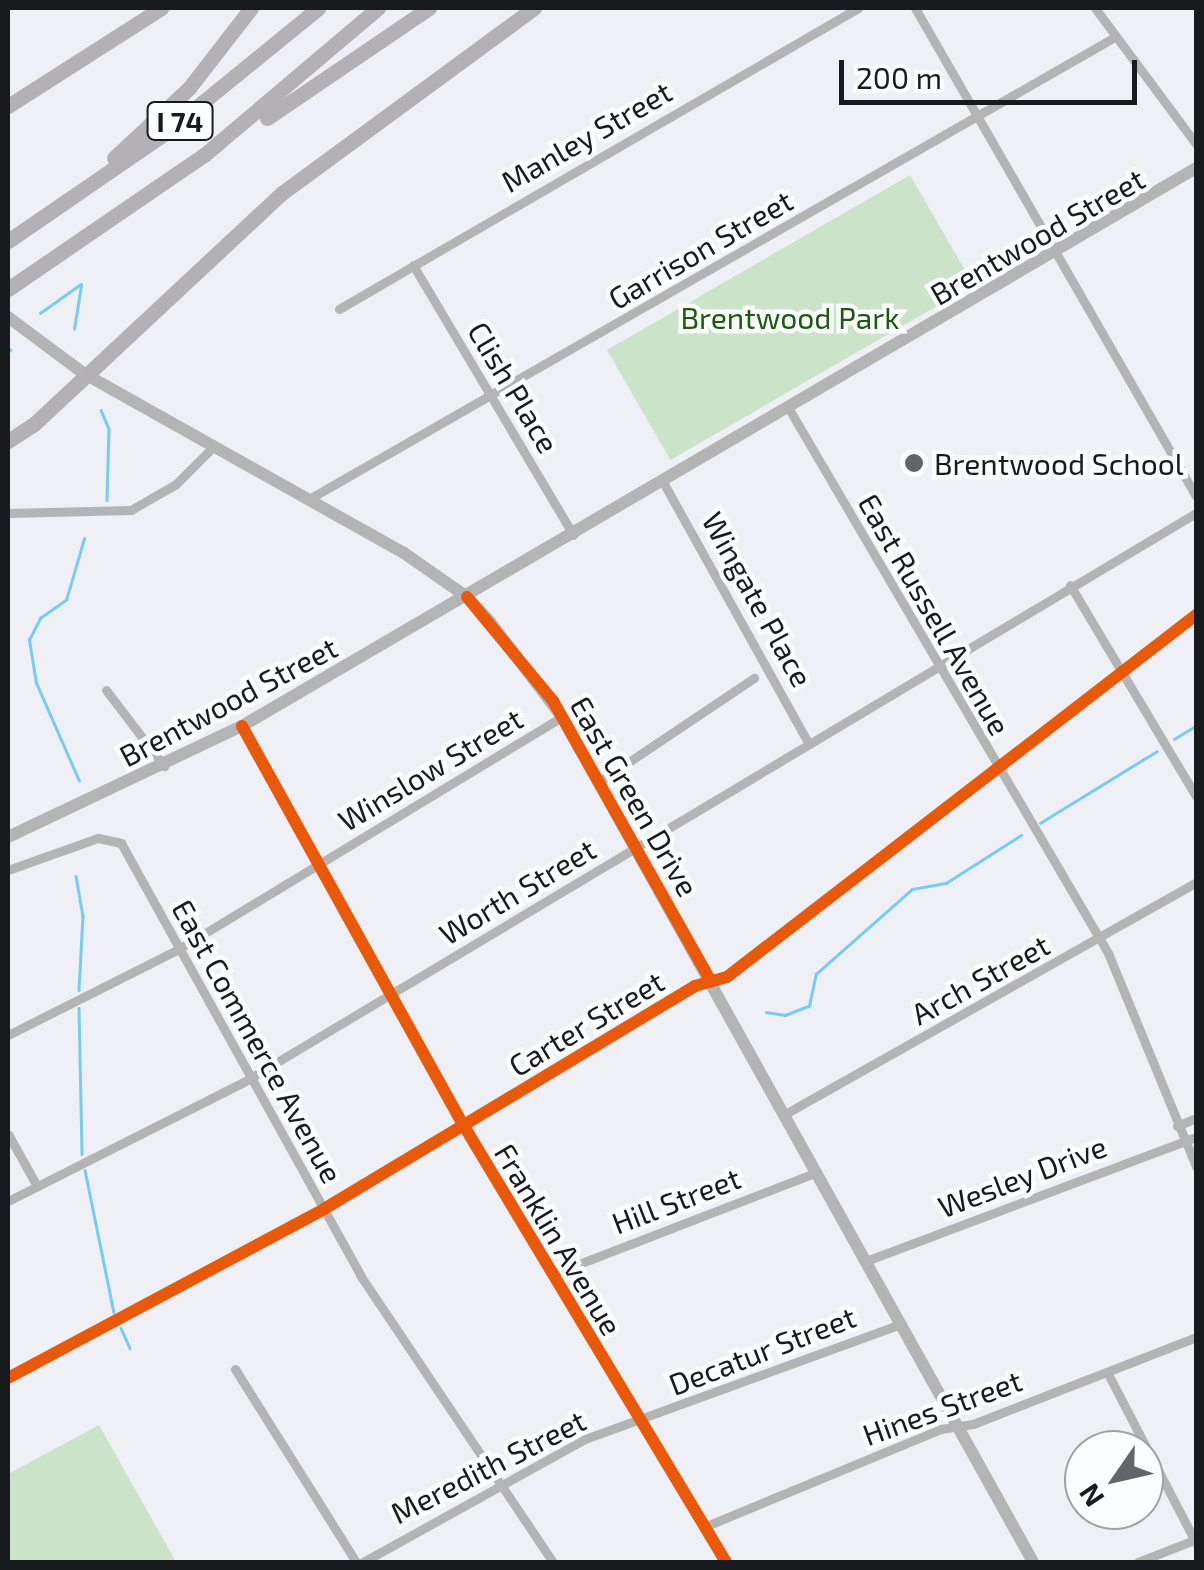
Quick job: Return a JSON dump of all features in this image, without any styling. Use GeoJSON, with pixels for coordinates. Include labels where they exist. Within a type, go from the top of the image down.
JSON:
{"type":"FeatureCollection","features":[{"type":"Feature","properties":{"kind":"highway"},"geometry":{"type":"LineString","coordinates":[[8,106],[161,8]]}},
{"type":"Feature","properties":{"kind":"highway"},"geometry":{"type":"LineString","coordinates":[[34,224],[170,108],[251,8]]}},
{"type":"Feature","properties":{"kind":"highway","name":"I 74"},"geometry":{"type":"LineString","coordinates":[[8,240],[204,104],[318,8]]}},
{"type":"Feature","properties":{"kind":"highway","name":"I 74"},"geometry":{"type":"LineString","coordinates":[[8,289],[144,201],[378,8]]}},
{"type":"Feature","properties":{"kind":"highway"},"geometry":{"type":"LineString","coordinates":[[144,201],[173,189],[354,53],[429,8]]}},
{"type":"Feature","properties":{"kind":"highway"},"geometry":{"type":"LineString","coordinates":[[8,441],[33,425],[84,372],[344,142],[534,8]]}},
{"type":"Feature","properties":{"kind":"main road","name":"Brentwood Street"},"geometry":{"type":"LineString","coordinates":[[8,837],[242,726],[1059,253],[1196,168]]}},
{"type":"Feature","properties":{"kind":"main road","name":"East Green Drive"},"geometry":{"type":"LineString","coordinates":[[8,317],[84,372],[212,448],[309,499],[467,597],[562,718],[1033,1562]]}},
{"type":"Feature","properties":{"kind":"street","name":"Manley Street"},"geometry":{"type":"LineString","coordinates":[[339,309],[858,8]]}},
{"type":"Feature","properties":{"kind":"street"},"geometry":{"type":"LineString","coordinates":[[916,8],[1196,496]]}},
{"type":"Feature","properties":{"kind":"street"},"geometry":{"type":"LineString","coordinates":[[1095,8],[1113,38],[1196,144]]}},
{"type":"Feature","properties":{"kind":"street","name":"Garrison Street"},"geometry":{"type":"LineString","coordinates":[[309,499],[492,399],[1113,38]]}},
{"type":"Feature","properties":{"kind":"street","name":"Clish Place"},"geometry":{"type":"LineString","coordinates":[[413,266],[573,534]]}},
{"type":"Feature","properties":{"kind":"street","name":"East Russell Avenue"},"geometry":{"type":"LineString","coordinates":[[788,408],[935,665],[1101,941],[1196,1166]]}},
{"type":"Feature","properties":{"kind":"street"},"geometry":{"type":"LineString","coordinates":[[8,513],[131,510],[176,484],[212,448]]}},
{"type":"Feature","properties":{"kind":"street","name":"Wingate Place"},"geometry":{"type":"LineString","coordinates":[[663,482],[807,741]]}},
{"type":"Feature","properties":{"kind":"street","name":"Worth Street"},"geometry":{"type":"LineString","coordinates":[[8,1201],[250,1078],[636,849],[807,741],[1196,513]]}},
{"type":"Feature","properties":{"kind":"street"},"geometry":{"type":"LineString","coordinates":[[1070,585],[1196,796]]}},
{"type":"Feature","properties":{"kind":"street","name":"Carter Street"},"geometry":{"type":"LineString","coordinates":[[8,1378],[324,1209],[710,981],[727,977],[1124,675],[1196,615]]}},
{"type":"Feature","properties":{"kind":"street"},"geometry":{"type":"LineString","coordinates":[[599,782],[754,678]]}},
{"type":"Feature","properties":{"kind":"street"},"geometry":{"type":"LineString","coordinates":[[106,690],[164,766]]}},
{"type":"Feature","properties":{"kind":"street","name":"Winslow Street"},"geometry":{"type":"LineString","coordinates":[[8,1035],[177,950],[562,718]]}},
{"type":"Feature","properties":{"kind":"street","name":"Franklin Avenue"},"geometry":{"type":"LineString","coordinates":[[242,726],[464,1126],[726,1562]]}},
{"type":"Feature","properties":{"kind":"street","name":"East Commerce Avenue"},"geometry":{"type":"LineString","coordinates":[[8,870],[98,838],[121,844],[177,950],[396,1330],[552,1562]]}},
{"type":"Feature","properties":{"kind":"street","name":"Arch Street"},"geometry":{"type":"LineString","coordinates":[[784,1114],[1101,941],[1196,882]]}},
{"type":"Feature","properties":{"kind":"street"},"geometry":{"type":"LineString","coordinates":[[1176,1126],[1196,1118]]}},
{"type":"Feature","properties":{"kind":"street"},"geometry":{"type":"LineString","coordinates":[[8,1134],[37,1186]]}},
{"type":"Feature","properties":{"kind":"street","name":"Wesley Drive"},"geometry":{"type":"LineString","coordinates":[[866,1261],[1196,1137]]}},
{"type":"Feature","properties":{"kind":"street","name":"Hill Street"},"geometry":{"type":"LineString","coordinates":[[552,1274],[817,1172]]}},
{"type":"Feature","properties":{"kind":"street","name":"Decatur Street"},"geometry":{"type":"LineString","coordinates":[[640,1422],[901,1324]]}},
{"type":"Feature","properties":{"kind":"street","name":"Hines Street"},"geometry":{"type":"LineString","coordinates":[[704,1527],[957,1426],[1108,1374],[1196,1337]]}},
{"type":"Feature","properties":{"kind":"street"},"geometry":{"type":"LineString","coordinates":[[236,1369],[359,1562]]}},
{"type":"Feature","properties":{"kind":"street"},"geometry":{"type":"LineString","coordinates":[[1108,1374],[1195,1541],[1138,1562]]}},
{"type":"Feature","properties":{"kind":"street","name":"Meredith Street"},"geometry":{"type":"LineString","coordinates":[[359,1562],[585,1439],[640,1422]]}},
{"type":"Feature","properties":{"kind":"green space","name":"Brentwood Park"},"geometry":{"type":"Polygon","coordinates":[[[910,175],[974,285],[670,460],[607,350],[910,175]]]}},
{"type":"Feature","properties":{"kind":"green space"},"geometry":{"type":"Polygon","coordinates":[[[99,1425],[176,1562],[8,1562],[8,1474],[99,1425]]]}},
{"type":"Feature","properties":{"kind":"waterway"},"geometry":{"type":"LineString","coordinates":[[40,313],[81,284]]}},
{"type":"Feature","properties":{"kind":"waterway"},"geometry":{"type":"LineString","coordinates":[[74,329],[81,286]]}},
{"type":"Feature","properties":{"kind":"waterway"},"geometry":{"type":"LineString","coordinates":[[101,410],[109,429],[107,500]]}},
{"type":"Feature","properties":{"kind":"waterway"},"geometry":{"type":"LineString","coordinates":[[79,781],[36,683],[29,640],[40,618],[66,600],[84,539]]}},
{"type":"Feature","properties":{"kind":"waterway"},"geometry":{"type":"LineString","coordinates":[[1174,739],[1196,726]]}},
{"type":"Feature","properties":{"kind":"waterway"},"geometry":{"type":"LineString","coordinates":[[1040,823],[1157,751]]}},
{"type":"Feature","properties":{"kind":"waterway"},"geometry":{"type":"LineString","coordinates":[[766,1012],[785,1015],[809,1006],[816,974],[912,889],[946,883],[1021,835]]}},
{"type":"Feature","properties":{"kind":"waterway"},"geometry":{"type":"LineString","coordinates":[[76,876],[83,916],[79,990]]}},
{"type":"Feature","properties":{"kind":"waterway"},"geometry":{"type":"LineString","coordinates":[[79,1008],[82,1154]]}},
{"type":"Feature","properties":{"kind":"waterway"},"geometry":{"type":"LineString","coordinates":[[85,1170],[114,1312]]}},
{"type":"Feature","properties":{"kind":"waterway"},"geometry":{"type":"LineString","coordinates":[[121,1328],[130,1348]]}},
{"type":"Feature","properties":{"kind":"cycle path"},"geometry":{"type":"LineString","coordinates":[[467,597],[553,701],[711,981]]}},
{"type":"Feature","properties":{"kind":"cycle path"},"geometry":{"type":"LineString","coordinates":[[8,1378],[324,1209],[695,986],[727,977],[1196,615]]}},
{"type":"Feature","properties":{"kind":"cycle path"},"geometry":{"type":"LineString","coordinates":[[242,726],[464,1126],[726,1562]]}},
{"type":"Feature","properties":{"kind":"place","name":"Brentwood School"},"geometry":{"type":"Point","coordinates":[914,463]}}]}
